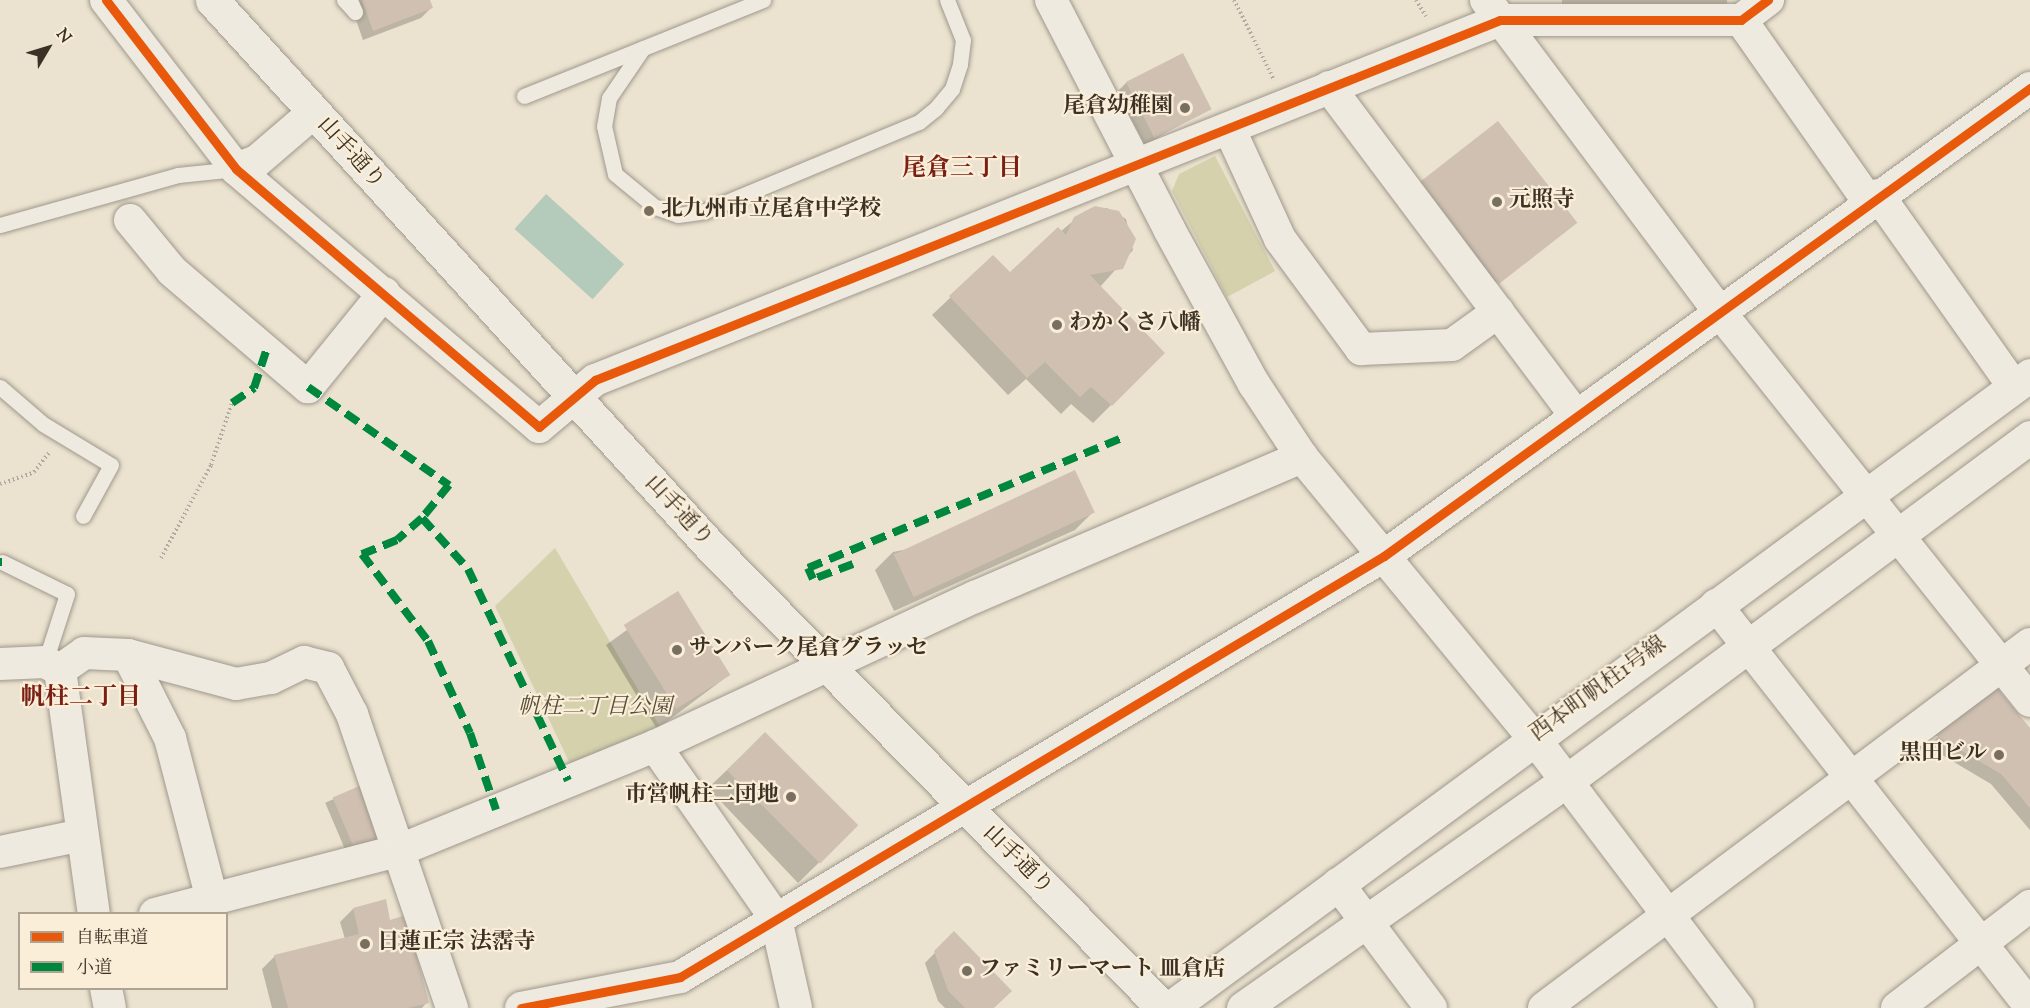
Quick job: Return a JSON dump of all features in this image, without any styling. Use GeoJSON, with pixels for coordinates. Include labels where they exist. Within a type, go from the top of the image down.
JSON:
{"type":"FeatureCollection","features":[{"type":"Feature","properties":{"kind":"street"},"geometry":{"type":"LineString","coordinates":[[106,0],[236,170],[384,293],[539,427],[595,380],[1329,87],[1498,7],[1741,20],[1768,0]]}},
{"type":"Feature","properties":{"kind":"street","name":"山手通り"},"geometry":{"type":"LineString","coordinates":[[212,0],[572,399],[825,668],[1163,1008]]}},
{"type":"Feature","properties":{"kind":"street"},"geometry":{"type":"LineString","coordinates":[[1051,0],[1134,166],[1254,384],[1302,456],[1534,738],[1738,1008]]}},
{"type":"Feature","properties":{"kind":"street"},"geometry":{"type":"LineString","coordinates":[[1498,7],[1718,310],[2030,701]]}},
{"type":"Feature","properties":{"kind":"street"},"geometry":{"type":"LineString","coordinates":[[1741,20],[1873,198],[2022,381]]}},
{"type":"Feature","properties":{"kind":"street"},"geometry":{"type":"LineString","coordinates":[[1329,87],[1575,415]]}},
{"type":"Feature","properties":{"kind":"street"},"geometry":{"type":"LineString","coordinates":[[521,1008],[680,977],[1383,556],[1718,310],[2030,88]]}},
{"type":"Feature","properties":{"kind":"street"},"geometry":{"type":"LineString","coordinates":[[236,170],[257,161],[313,113]]}},
{"type":"Feature","properties":{"kind":"street"},"geometry":{"type":"LineString","coordinates":[[1229,128],[1280,239],[1361,349],[1452,345],[1498,312]]}},
{"type":"Feature","properties":{"kind":"street"},"geometry":{"type":"LineString","coordinates":[[130,220],[172,271],[308,387],[384,293]]}},
{"type":"Feature","properties":{"kind":"street","name":"西本町帆柱1号線"},"geometry":{"type":"LineString","coordinates":[[1170,1008],[2022,381]]}},
{"type":"Feature","properties":{"kind":"street"},"geometry":{"type":"LineString","coordinates":[[1244,1008],[1364,919],[1565,782],[1749,643],[2030,437]]}},
{"type":"Feature","properties":{"kind":"street"},"geometry":{"type":"LineString","coordinates":[[163,912],[400,850],[655,746],[1302,456]]}},
{"type":"Feature","properties":{"kind":"street"},"geometry":{"type":"LineString","coordinates":[[1716,605],[1749,643],[1855,778],[2030,1006]]}},
{"type":"Feature","properties":{"kind":"street"},"geometry":{"type":"LineString","coordinates":[[1544,1008],[1855,778],[2030,644]]}},
{"type":"Feature","properties":{"kind":"street"},"geometry":{"type":"LineString","coordinates":[[0,664],[53,666],[84,653],[128,655],[236,684],[271,678],[304,662],[328,668],[352,714],[452,1008]]}},
{"type":"Feature","properties":{"kind":"street"},"geometry":{"type":"LineString","coordinates":[[128,655],[170,738],[212,899]]}},
{"type":"Feature","properties":{"kind":"street"},"geometry":{"type":"LineString","coordinates":[[53,666],[94,912]]}},
{"type":"Feature","properties":{"kind":"street"},"geometry":{"type":"LineString","coordinates":[[655,746],[776,920],[796,1008]]}},
{"type":"Feature","properties":{"kind":"street"},"geometry":{"type":"LineString","coordinates":[[0,852],[82,835]]}},
{"type":"Feature","properties":{"kind":"street"},"geometry":{"type":"LineString","coordinates":[[1338,884],[1431,1008]]}},
{"type":"Feature","properties":{"kind":"street"},"geometry":{"type":"LineString","coordinates":[[1897,1008],[2030,906]]}},
{"type":"Feature","properties":{"kind":"street"},"geometry":{"type":"LineString","coordinates":[[106,990],[110,1008]]}},
{"type":"Feature","properties":{"kind":"lane"},"geometry":{"type":"LineString","coordinates":[[344,0],[355,12],[350,0]]}},
{"type":"Feature","properties":{"kind":"lane"},"geometry":{"type":"LineString","coordinates":[[524,96],[763,0]]}},
{"type":"Feature","properties":{"kind":"lane"},"geometry":{"type":"LineString","coordinates":[[643,48],[609,98],[604,126],[615,174],[655,207],[678,215],[705,211],[919,122],[936,108],[952,90],[960,64],[963,40],[947,0]]}},
{"type":"Feature","properties":{"kind":"lane"},"geometry":{"type":"LineString","coordinates":[[0,225],[178,176],[236,170]]}},
{"type":"Feature","properties":{"kind":"lane"},"geometry":{"type":"LineString","coordinates":[[0,387],[63,436],[111,465],[83,516]]}},
{"type":"Feature","properties":{"kind":"lane"},"geometry":{"type":"LineString","coordinates":[[2,562],[67,594],[53,666]]}},
{"type":"Feature","properties":{"kind":"path"},"geometry":{"type":"LineString","coordinates":[[1234,0],[1287,104]]}},
{"type":"Feature","properties":{"kind":"path"},"geometry":{"type":"LineString","coordinates":[[161,558],[210,465],[232,403]]}},
{"type":"Feature","properties":{"kind":"path"},"geometry":{"type":"LineString","coordinates":[[0,484],[34,472],[63,436]]}},
{"type":"Feature","properties":{"kind":"green space"},"geometry":{"type":"Polygon","coordinates":[[[1215,156],[1275,271],[1227,297],[1172,191],[1179,174],[1215,156]]]}},
{"type":"Feature","properties":{"kind":"green space","name":"帆柱二丁目公園"},"geometry":{"type":"Polygon","coordinates":[[[555,548],[663,732],[572,768],[495,606],[555,548]]]}},
{"type":"Feature","properties":{"kind":"shaded area"},"geometry":{"type":"Polygon","coordinates":[[[546,194],[624,264],[593,299],[515,229],[546,194]]]}},
{"type":"Feature","properties":{"kind":"building"},"geometry":{"type":"Polygon","coordinates":[[[362,0],[430,0],[433,8],[373,31],[362,0]]]}},
{"type":"Feature","properties":{"kind":"building"},"geometry":{"type":"Polygon","coordinates":[[[1183,53],[1212,109],[1155,138],[1126,82],[1183,53]]]}},
{"type":"Feature","properties":{"kind":"building","name":"元照寺"},"geometry":{"type":"Polygon","coordinates":[[[1498,121],[1577,223],[1499,284],[1419,183],[1498,121]]]}},
{"type":"Feature","properties":{"kind":"building","name":"わかくさ八幡"},"geometry":{"type":"Polygon","coordinates":[[[1095,206],[1119,211],[1136,239],[1123,269],[1090,275],[1165,353],[1112,406],[1091,387],[1080,397],[1045,362],[1027,378],[949,296],[993,255],[1010,272],[1058,227],[1066,235],[1074,217],[1095,206]]]}},
{"type":"Feature","properties":{"kind":"building"},"geometry":{"type":"Polygon","coordinates":[[[1075,470],[1095,513],[914,597],[894,555],[1075,470]]]}},
{"type":"Feature","properties":{"kind":"building","name":"サンパーク尾倉グラッセ"},"geometry":{"type":"Polygon","coordinates":[[[678,591],[730,675],[676,709],[624,625],[678,591]]]}},
{"type":"Feature","properties":{"kind":"building","name":"黒田ビル"},"geometry":{"type":"Polygon","coordinates":[[[1997,688],[2030,728],[2030,808],[2001,774],[1935,735],[1997,688]]]}},
{"type":"Feature","properties":{"kind":"building","name":"市営帆柱二団地"},"geometry":{"type":"Polygon","coordinates":[[[765,732],[858,825],[820,864],[727,770],[765,732]]]}},
{"type":"Feature","properties":{"kind":"building"},"geometry":{"type":"Polygon","coordinates":[[[362,785],[385,838],[355,851],[333,798],[362,785]]]}},
{"type":"Feature","properties":{"kind":"building","name":"日蓮正宗 法霑寺"},"geometry":{"type":"Polygon","coordinates":[[[386,899],[390,920],[406,915],[429,1003],[408,1008],[288,1008],[274,955],[359,934],[353,908],[386,899]]]}},
{"type":"Feature","properties":{"kind":"building","name":"ファミリーマート 皿倉店"},"geometry":{"type":"Polygon","coordinates":[[[954,931],[1012,991],[994,1008],[965,1008],[948,991],[934,951],[954,931]]]}},
{"type":"Feature","properties":{"kind":"marked path"},"geometry":{"type":"LineString","coordinates":[[232,403],[254,388],[266,351]]}},
{"type":"Feature","properties":{"kind":"marked path"},"geometry":{"type":"LineString","coordinates":[[308,387],[449,485],[422,518],[468,569],[568,781]]}},
{"type":"Feature","properties":{"kind":"marked path"},"geometry":{"type":"LineString","coordinates":[[853,564],[813,579],[808,568],[1124,437]]}},
{"type":"Feature","properties":{"kind":"marked path"},"geometry":{"type":"LineString","coordinates":[[422,518],[397,540],[362,554],[428,641],[470,733],[496,810]]}},
{"type":"Feature","properties":{"kind":"cycle path"},"geometry":{"type":"LineString","coordinates":[[106,0],[236,169],[539,427],[595,380],[1500,20],[1741,20],[1768,0]]}},
{"type":"Feature","properties":{"kind":"cycle path"},"geometry":{"type":"LineString","coordinates":[[521,1008],[680,977],[1384,556],[2030,88]]}},
{"type":"Feature","properties":{"kind":"place","name":"尾倉幼稚園"},"geometry":{"type":"Point","coordinates":[1185,108]}},
{"type":"Feature","properties":{"kind":"place","name":"元照寺"},"geometry":{"type":"Point","coordinates":[1497,202]}},
{"type":"Feature","properties":{"kind":"place","name":"北九州市立尾倉中学校"},"geometry":{"type":"Point","coordinates":[649,211]}},
{"type":"Feature","properties":{"kind":"place","name":"わかくさ八幡"},"geometry":{"type":"Point","coordinates":[1057,325]}},
{"type":"Feature","properties":{"kind":"place","name":"サンパーク尾倉グラッセ"},"geometry":{"type":"Point","coordinates":[677,650]}},
{"type":"Feature","properties":{"kind":"place","name":"黒田ビル"},"geometry":{"type":"Point","coordinates":[1999,755]}},
{"type":"Feature","properties":{"kind":"place","name":"市営帆柱二団地"},"geometry":{"type":"Point","coordinates":[791,797]}},
{"type":"Feature","properties":{"kind":"place","name":"日蓮正宗 法霑寺"},"geometry":{"type":"Point","coordinates":[365,944]}},
{"type":"Feature","properties":{"kind":"place","name":"ファミリーマート 皿倉店"},"geometry":{"type":"Point","coordinates":[967,971]}},
{"type":"Feature","properties":{"kind":"district","name":"尾倉三丁目"},"geometry":{"type":"Point","coordinates":[962,170]}},
{"type":"Feature","properties":{"kind":"district","name":"帆柱二丁目"},"geometry":{"type":"Point","coordinates":[81,699]}}]}
